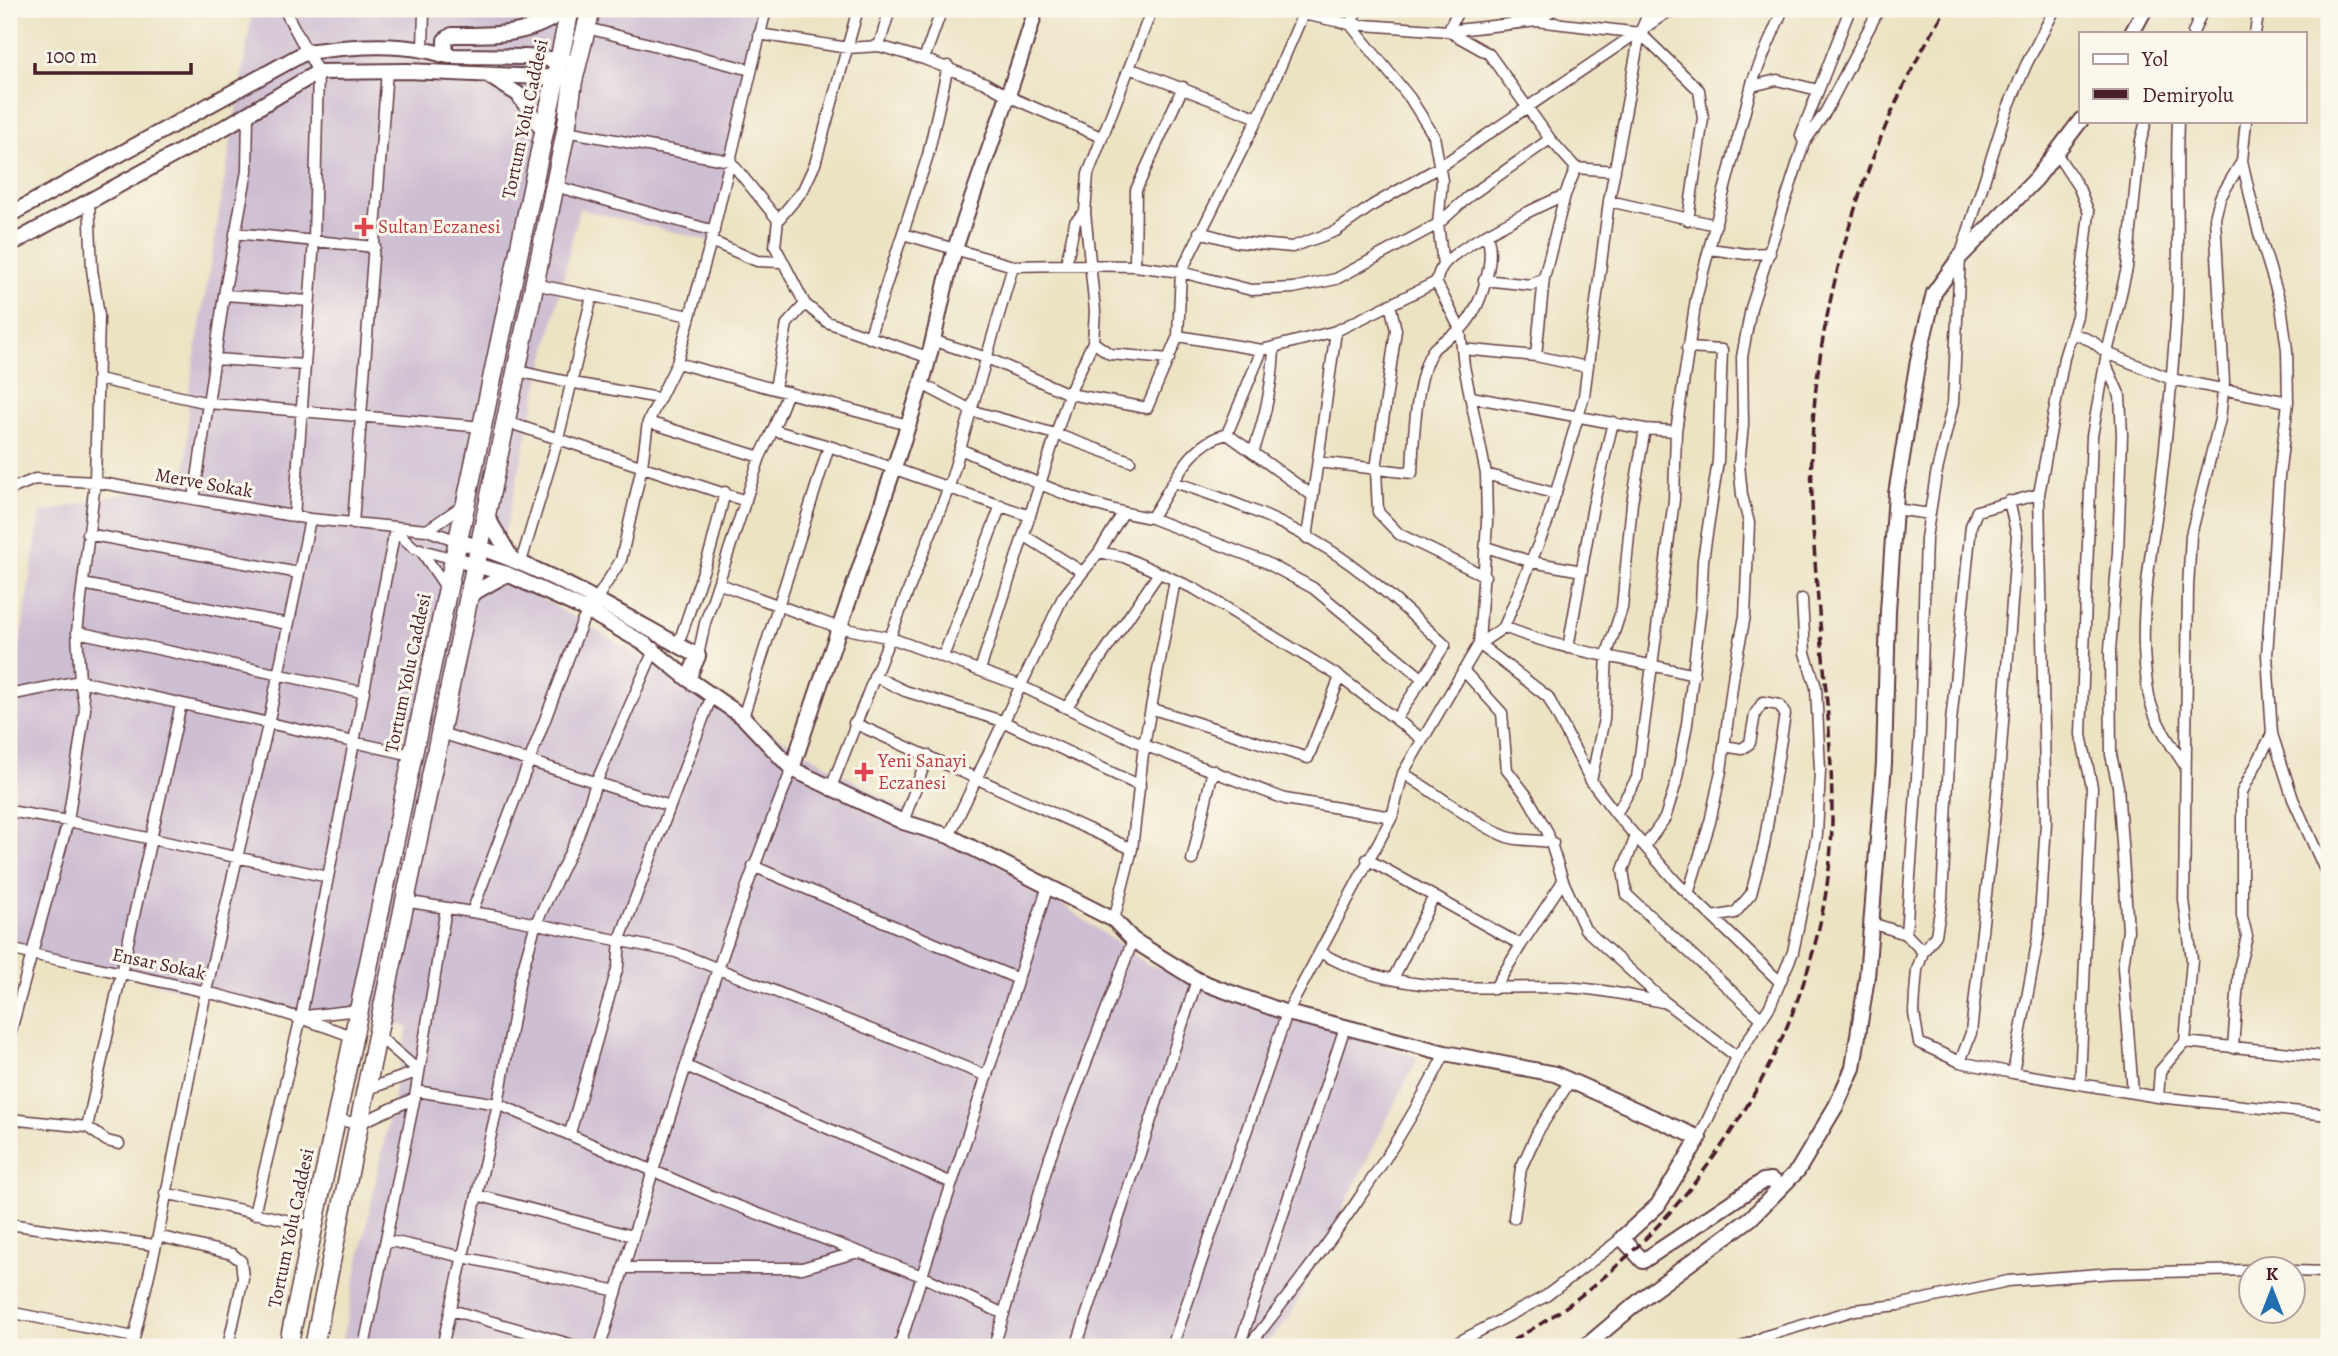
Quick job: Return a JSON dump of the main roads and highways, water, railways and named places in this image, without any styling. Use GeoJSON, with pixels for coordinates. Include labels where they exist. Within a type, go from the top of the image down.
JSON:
{"type":"FeatureCollection","features":[{"type":"Feature","properties":{"kind":"highway","name":"Tortum Yolu Caddesi"},"geometry":{"type":"LineString","coordinates":[[288,1347],[483,427],[568,9]]}},
{"type":"Feature","properties":{"kind":"highway","name":"Tortum Yolu Caddesi"},"geometry":{"type":"LineString","coordinates":[[314,1347],[364,1090],[555,186],[573,81],[591,9]]}},
{"type":"Feature","properties":{"kind":"railway"},"geometry":{"type":"LineString","coordinates":[[1500,1347],[1567,1306],[1629,1254],[1685,1194],[1734,1127],[1775,1054],[1805,978],[1825,899],[1832,821],[1828,712],[1812,496],[1812,442],[1823,339],[1845,241],[1861,191],[1899,96],[1946,9]]}},
{"type":"Feature","properties":{"kind":"place","name":"Sultan Eczanesi"},"geometry":{"type":"Point","coordinates":[364,227]}},
{"type":"Feature","properties":{"kind":"place","name":"Yeni Sanayi Eczanesi"},"geometry":{"type":"Point","coordinates":[864,772]}}]}
